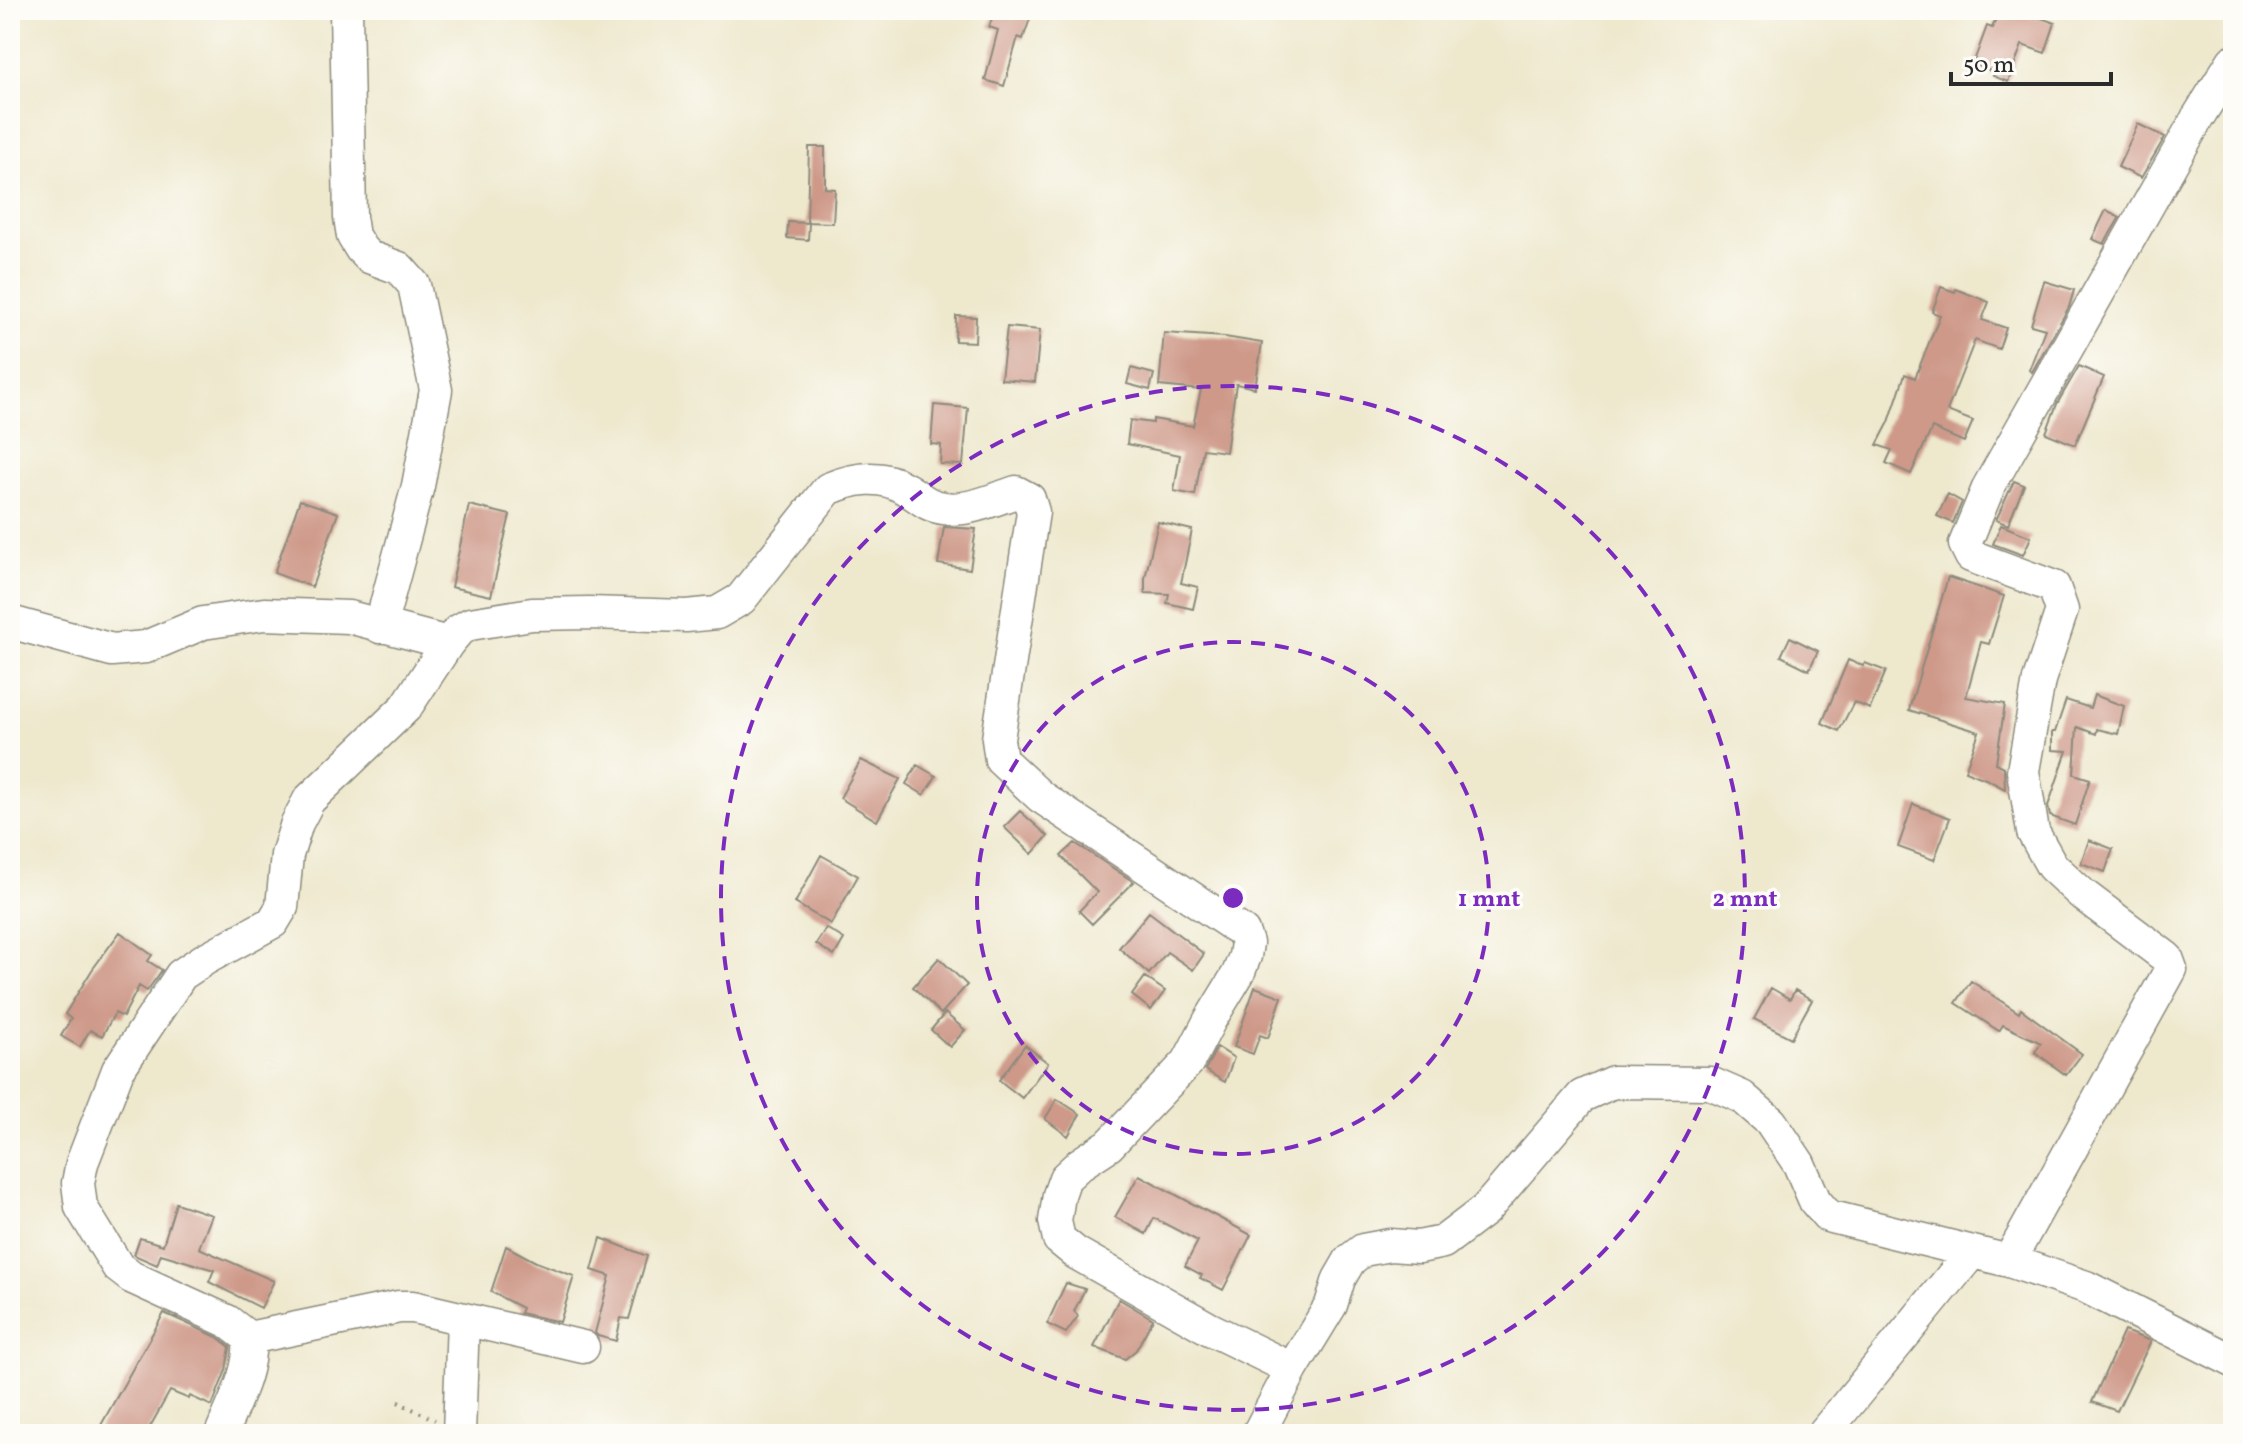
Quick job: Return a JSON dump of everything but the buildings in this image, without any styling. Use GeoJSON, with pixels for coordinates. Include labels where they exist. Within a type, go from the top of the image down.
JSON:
{"type":"FeatureCollection","features":[{"type":"Feature","properties":{"kind":"street"},"geometry":{"type":"LineString","coordinates":[[346,10],[350,217],[353,236],[369,257],[399,268],[414,285],[436,390],[418,486],[380,627]]}},
{"type":"Feature","properties":{"kind":"street"},"geometry":{"type":"LineString","coordinates":[[2009,1261],[2171,969],[2167,958],[2104,912],[2052,866],[2033,832],[2023,771],[2039,680],[2062,610],[2054,587],[1971,556],[1965,544],[1989,486],[2191,129],[2233,61]]}},
{"type":"Feature","properties":{"kind":"street"},"geometry":{"type":"LineString","coordinates":[[221,1434],[246,1370],[250,1354],[249,1338],[227,1321],[131,1277],[118,1267],[81,1207],[78,1183],[82,1163],[118,1070],[173,984],[205,959],[273,922],[282,907],[287,855],[297,823],[309,800],[406,707],[458,631],[470,624],[532,614],[686,616],[717,613],[741,599],[828,489],[848,480],[876,478],[905,488],[922,503],[947,509],[1016,492],[1029,499],[1033,512],[998,739],[1001,760],[1041,797],[1243,932],[1247,943],[1238,974],[1188,1062],[1109,1145],[1065,1178],[1055,1221],[1059,1239],[1076,1253],[1210,1329],[1292,1369]]}},
{"type":"Feature","properties":{"kind":"street"},"geometry":{"type":"LineString","coordinates":[[10,622],[112,650],[146,647],[203,623],[264,614],[349,617],[448,643]]}},
{"type":"Feature","properties":{"kind":"street"},"geometry":{"type":"LineString","coordinates":[[1258,1434],[1292,1369],[1331,1305],[1339,1279],[1350,1260],[1363,1250],[1390,1245],[1419,1247],[1443,1242],[1485,1210],[1582,1096],[1613,1082],[1710,1083],[1742,1097],[1771,1122],[1799,1164],[1815,1201],[1828,1216],[2009,1261],[2086,1287],[2233,1361]]}},
{"type":"Feature","properties":{"kind":"street"},"geometry":{"type":"LineString","coordinates":[[1823,1434],[1972,1252]]}},
{"type":"Feature","properties":{"kind":"street"},"geometry":{"type":"LineString","coordinates":[[249,1338],[399,1307],[413,1307],[583,1347]]}},
{"type":"Feature","properties":{"kind":"street"},"geometry":{"type":"LineString","coordinates":[[450,1430],[463,1319]]}},
{"type":"Feature","properties":{"kind":"path"},"geometry":{"type":"LineString","coordinates":[[398,1402],[431,1417],[450,1430]]}}]}
